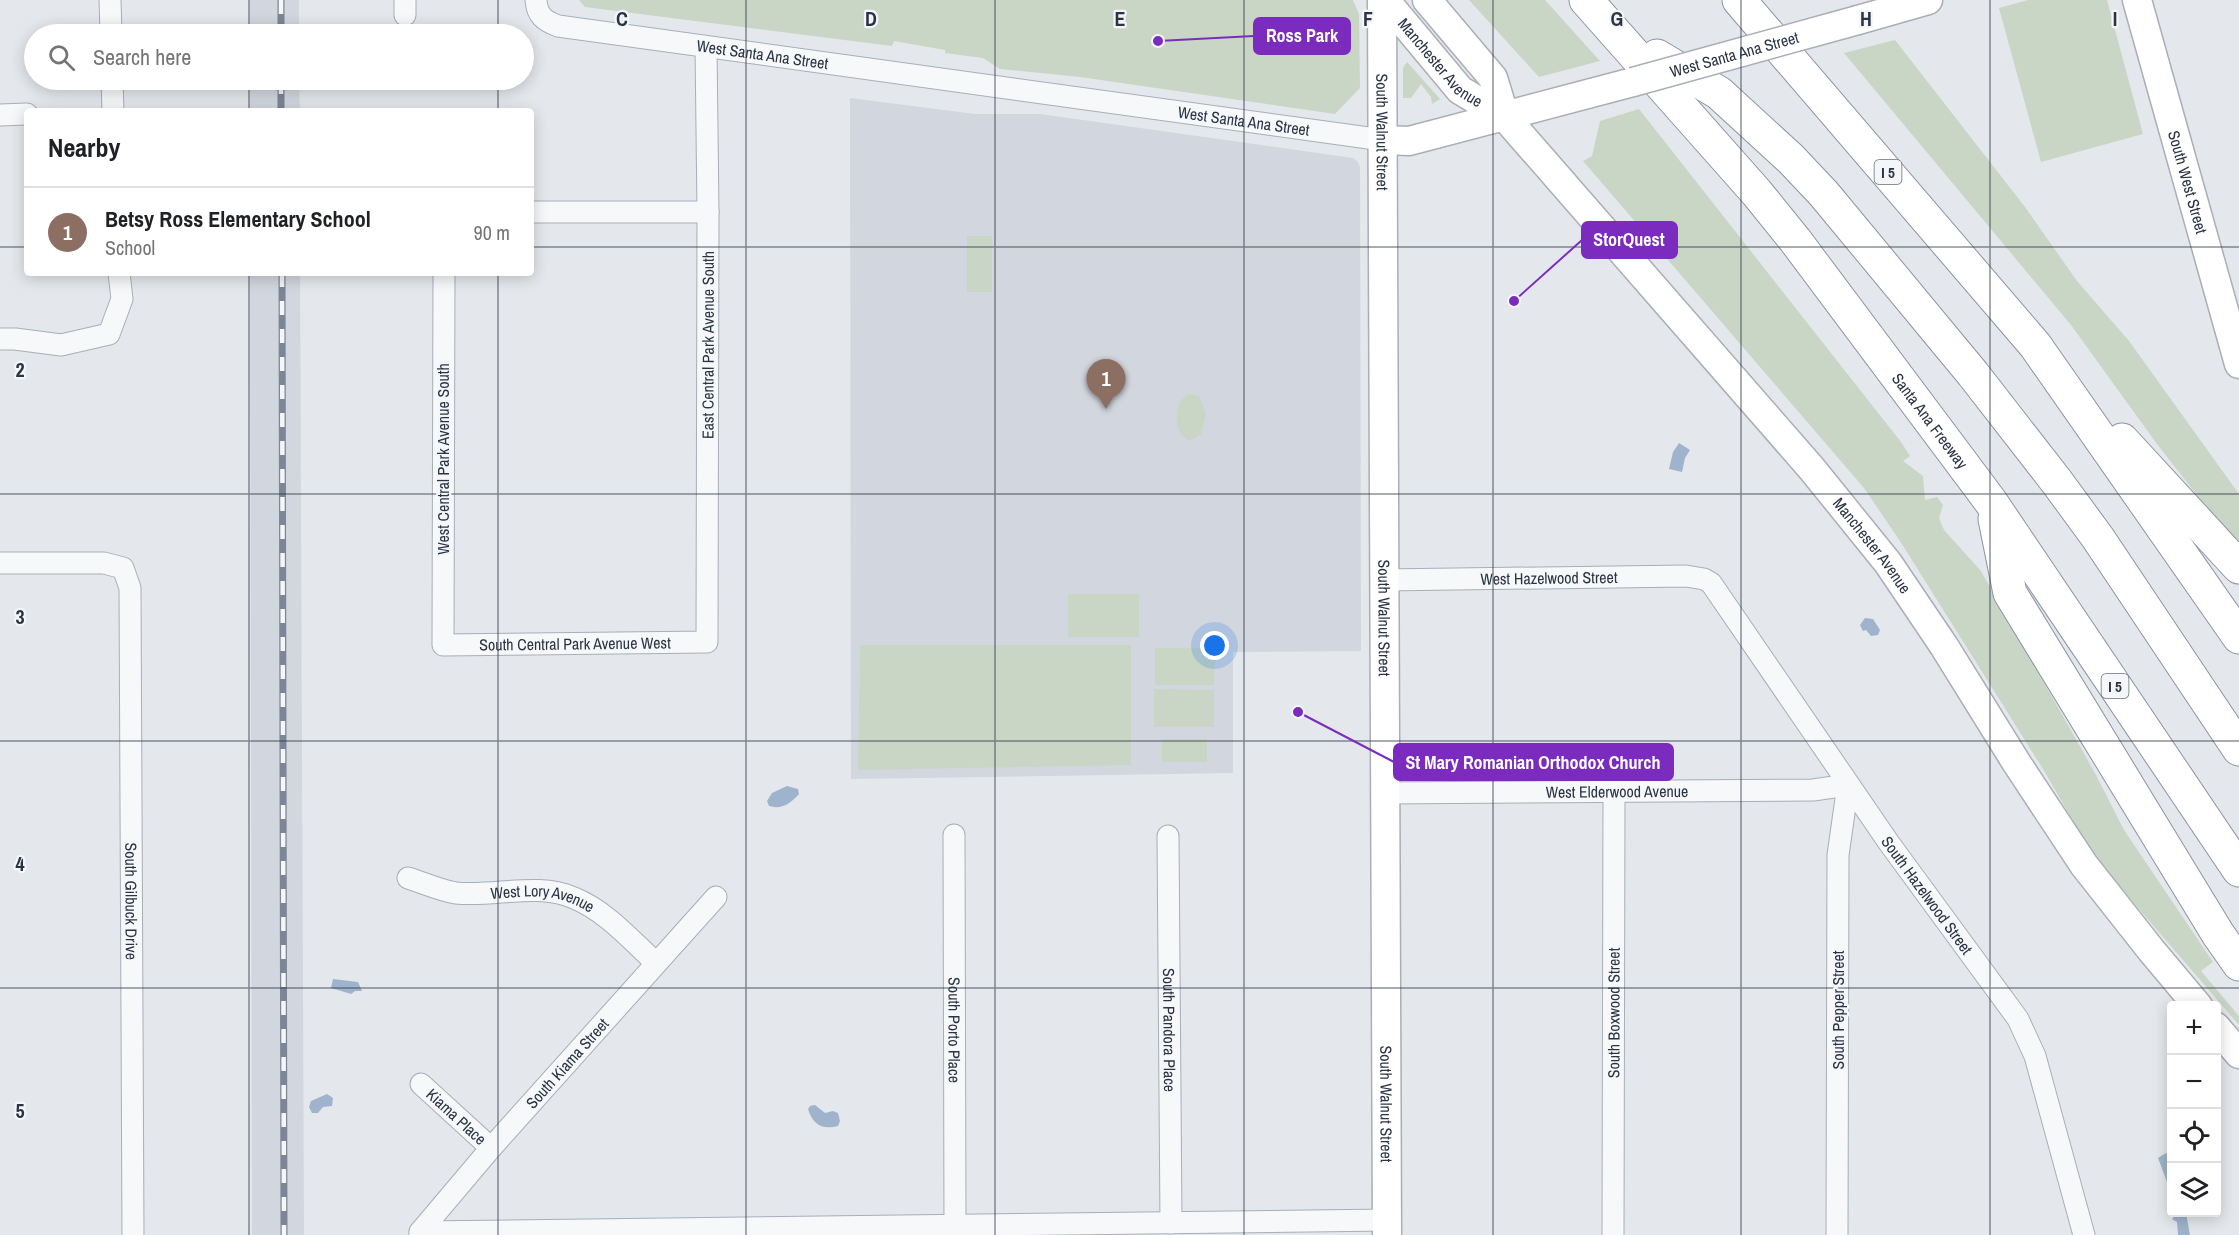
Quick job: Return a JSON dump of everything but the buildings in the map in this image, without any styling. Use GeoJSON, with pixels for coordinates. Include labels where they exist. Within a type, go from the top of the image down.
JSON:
{"type":"FeatureCollection","features":[{"type":"Feature","properties":{"kind":"highway","name":"Santa Ana Freeway"},"geometry":{"type":"LineString","coordinates":[[1586,0],[1758,193],[1789,232],[1991,502],[2239,870]]}},
{"type":"Feature","properties":{"kind":"highway","name":"I 5"},"geometry":{"type":"LineString","coordinates":[[1739,0],[2035,345],[2239,637]]}},
{"type":"Feature","properties":{"kind":"highway"},"geometry":{"type":"LineString","coordinates":[[1610,28],[1719,93],[1791,159],[1824,194],[1973,374],[2057,482],[2098,538],[2239,749]]}},
{"type":"Feature","properties":{"kind":"highway"},"geometry":{"type":"LineString","coordinates":[[2035,345],[2239,567]]}},
{"type":"Feature","properties":{"kind":"highway"},"geometry":{"type":"LineString","coordinates":[[1991,502],[2010,594],[2212,924],[2239,964]]}},
{"type":"Feature","properties":{"kind":"street"},"geometry":{"type":"LineString","coordinates":[[110,0],[111,24]]}},
{"type":"Feature","properties":{"kind":"street","name":"West Santa Ana Street"},"geometry":{"type":"LineString","coordinates":[[536,0],[539,14],[546,22],[558,26],[1383,140],[1409,141],[1583,96],[1928,0]]}},
{"type":"Feature","properties":{"kind":"street","name":"Manchester Avenue"},"geometry":{"type":"LineString","coordinates":[[1383,0],[1460,90],[1505,117],[1812,469],[1888,563],[2084,865],[2195,1001]]}},
{"type":"Feature","properties":{"kind":"street","name":"South Walnut Street"},"geometry":{"type":"LineString","coordinates":[[1383,0],[1387,1228]]}},
{"type":"Feature","properties":{"kind":"street","name":"Manchester Avenue"},"geometry":{"type":"LineString","coordinates":[[1427,0],[1493,78],[1505,117]]}},
{"type":"Feature","properties":{"kind":"street","name":"South West Street"},"geometry":{"type":"LineString","coordinates":[[2137,0],[2239,364]]}},
{"type":"Feature","properties":{"kind":"street","name":"East Central Park Avenue South"},"geometry":{"type":"LineString","coordinates":[[706,47],[707,642]]}},
{"type":"Feature","properties":{"kind":"street"},"geometry":{"type":"LineString","coordinates":[[112,90],[113,108]]}},
{"type":"Feature","properties":{"kind":"street"},"geometry":{"type":"LineString","coordinates":[[0,115],[24,114]]}},
{"type":"Feature","properties":{"kind":"street"},"geometry":{"type":"LineString","coordinates":[[534,212],[708,212]]}},
{"type":"Feature","properties":{"kind":"street"},"geometry":{"type":"LineString","coordinates":[[0,339],[61,345],[109,334],[122,299],[119,276]]}},
{"type":"Feature","properties":{"kind":"street","name":"West Central Park Avenue South"},"geometry":{"type":"LineString","coordinates":[[443,645],[444,276]]}},
{"type":"Feature","properties":{"kind":"street","name":"South Gilbuck Drive"},"geometry":{"type":"LineString","coordinates":[[0,563],[104,563],[123,568],[130,588],[133,1235]]}},
{"type":"Feature","properties":{"kind":"street","name":"West Hazelwood Street"},"geometry":{"type":"LineString","coordinates":[[1384,580],[1686,576],[1704,579],[1711,583]]}},
{"type":"Feature","properties":{"kind":"street","name":"South Hazelwood Street"},"geometry":{"type":"LineString","coordinates":[[1711,583],[1848,785],[2018,1019],[2035,1056],[2084,1235]]}},
{"type":"Feature","properties":{"kind":"street","name":"South Central Park Avenue West"},"geometry":{"type":"LineString","coordinates":[[443,645],[707,642]]}},
{"type":"Feature","properties":{"kind":"street","name":"West Elderwood Avenue"},"geometry":{"type":"LineString","coordinates":[[1385,793],[1813,790],[1848,785]]}},
{"type":"Feature","properties":{"kind":"street","name":"South Pepper Street"},"geometry":{"type":"LineString","coordinates":[[1837,1235],[1838,855],[1848,785]]}},
{"type":"Feature","properties":{"kind":"street","name":"South Boxwood Street"},"geometry":{"type":"LineString","coordinates":[[1613,1235],[1614,791]]}},
{"type":"Feature","properties":{"kind":"street","name":"South Porto Place"},"geometry":{"type":"LineString","coordinates":[[954,835],[955,1226]]}},
{"type":"Feature","properties":{"kind":"street","name":"South Pandora Place"},"geometry":{"type":"LineString","coordinates":[[1168,836],[1172,1223]]}},
{"type":"Feature","properties":{"kind":"street","name":"West Lory Avenue"},"geometry":{"type":"LineString","coordinates":[[408,878],[456,892],[547,891],[573,897],[594,908],[656,963]]}},
{"type":"Feature","properties":{"kind":"street","name":"South Kiama Street"},"geometry":{"type":"LineString","coordinates":[[716,897],[491,1148],[420,1232],[830,1231]]}},
{"type":"Feature","properties":{"kind":"street"},"geometry":{"type":"LineString","coordinates":[[2221,1032],[2239,1054]]}},
{"type":"Feature","properties":{"kind":"street","name":"Kiama Place"},"geometry":{"type":"LineString","coordinates":[[421,1084],[491,1148]]}},
{"type":"Feature","properties":{"kind":"street"},"geometry":{"type":"LineString","coordinates":[[830,1231],[955,1226],[1172,1223],[1387,1228]]}},
{"type":"Feature","properties":{"kind":"shaded area"},"geometry":{"type":"Polygon","coordinates":[[[250,0],[299,0],[299,24],[250,24],[250,0]]]}},
{"type":"Feature","properties":{"kind":"shaded area"},"geometry":{"type":"Polygon","coordinates":[[[250,90],[299,90],[300,108],[250,108],[250,90]]]}},
{"type":"Feature","properties":{"kind":"shaded area"},"geometry":{"type":"Polygon","coordinates":[[[850,98],[975,114],[1040,114],[1353,158],[1358,162],[1360,167],[1361,651],[1233,652],[1233,773],[851,779],[850,98]]]}},
{"type":"Feature","properties":{"kind":"shaded area"},"geometry":{"type":"Polygon","coordinates":[[[250,276],[300,276],[304,1235],[252,1235],[250,276]]]}},
{"type":"Feature","properties":{"kind":"green space"},"geometry":{"type":"Polygon","coordinates":[[[579,0],[1353,0],[1359,14],[1360,88],[1335,114],[1080,77],[1000,69],[983,58],[945,53],[945,50],[894,41],[892,46],[585,7],[579,0]]]}},
{"type":"Feature","properties":{"kind":"green space"},"geometry":{"type":"Polygon","coordinates":[[[1469,0],[1545,0],[1600,61],[1539,77],[1469,0]]]}},
{"type":"Feature","properties":{"kind":"green space"},"geometry":{"type":"Polygon","coordinates":[[[2028,0],[2107,0],[2143,134],[2041,162],[1999,8],[2028,0]]]}},
{"type":"Feature","properties":{"kind":"green space"},"geometry":{"type":"Polygon","coordinates":[[[1895,40],[2025,207],[2077,281],[2129,341],[2239,494],[2239,549],[2157,444],[2071,325],[1844,53],[1895,40]]]}},
{"type":"Feature","properties":{"kind":"green space"},"geometry":{"type":"Polygon","coordinates":[[[1407,62],[1440,99],[1432,104],[1431,97],[1421,84],[1411,98],[1403,98],[1403,68],[1407,62]]]}},
{"type":"Feature","properties":{"kind":"green space"},"geometry":{"type":"Polygon","coordinates":[[[1639,109],[1901,442],[1910,456],[1903,461],[1923,476],[1925,500],[1937,497],[1943,505],[1939,518],[1944,530],[1981,571],[2095,773],[2124,830],[2213,962],[2201,971],[2239,1016],[2239,1025],[2221,1004],[2221,1001],[2218,1001],[2094,857],[2043,769],[1900,541],[1864,488],[1583,161],[1592,156],[1600,121],[1639,109]]]}},
{"type":"Feature","properties":{"kind":"green space"},"geometry":{"type":"Polygon","coordinates":[[[967,236],[992,236],[992,292],[967,292],[967,236]]]}},
{"type":"Feature","properties":{"kind":"green space"},"geometry":{"type":"Polygon","coordinates":[[[1189,394],[1199,396],[1206,414],[1201,434],[1190,441],[1181,434],[1177,424],[1180,401],[1189,394]]]}},
{"type":"Feature","properties":{"kind":"green space"},"geometry":{"type":"Polygon","coordinates":[[[1068,594],[1139,594],[1139,637],[1068,637],[1068,594]]]}},
{"type":"Feature","properties":{"kind":"green space"},"geometry":{"type":"Polygon","coordinates":[[[860,645],[1131,645],[1131,765],[858,770],[860,645]]]}},
{"type":"Feature","properties":{"kind":"green space"},"geometry":{"type":"Polygon","coordinates":[[[1155,648],[1215,648],[1214,685],[1155,685],[1155,648]]]}},
{"type":"Feature","properties":{"kind":"green space"},"geometry":{"type":"Polygon","coordinates":[[[1154,689],[1214,690],[1214,727],[1154,727],[1154,689]]]}},
{"type":"Feature","properties":{"kind":"green space"},"geometry":{"type":"Polygon","coordinates":[[[1162,739],[1207,739],[1207,762],[1162,762],[1162,739]]]}},
{"type":"Feature","properties":{"kind":"water"},"geometry":{"type":"Polygon","coordinates":[[[1679,443],[1690,450],[1685,458],[1682,472],[1669,469],[1673,452],[1679,443]]]}},
{"type":"Feature","properties":{"kind":"water"},"geometry":{"type":"Polygon","coordinates":[[[1865,618],[1873,619],[1880,630],[1878,635],[1871,636],[1866,630],[1863,631],[1860,625],[1865,618]]]}},
{"type":"Feature","properties":{"kind":"water"},"geometry":{"type":"Polygon","coordinates":[[[787,786],[798,789],[799,794],[786,805],[769,806],[767,801],[772,793],[787,786]]]}},
{"type":"Feature","properties":{"kind":"water"},"geometry":{"type":"Polygon","coordinates":[[[333,979],[358,982],[362,991],[355,991],[351,994],[331,988],[333,979]]]}},
{"type":"Feature","properties":{"kind":"water"},"geometry":{"type":"Polygon","coordinates":[[[327,1094],[333,1098],[332,1106],[323,1107],[318,1113],[312,1113],[309,1107],[311,1101],[327,1094]]]}},
{"type":"Feature","properties":{"kind":"water"},"geometry":{"type":"Polygon","coordinates":[[[815,1105],[825,1113],[833,1111],[838,1113],[840,1121],[838,1126],[823,1127],[815,1122],[808,1109],[815,1105]]]}},
{"type":"Feature","properties":{"kind":"water"},"geometry":{"type":"Polygon","coordinates":[[[2167,1154],[2167,1182],[2158,1158],[2167,1154]]]}},
{"type":"Feature","properties":{"kind":"water"},"geometry":{"type":"Polygon","coordinates":[[[2187,1217],[2190,1235],[2178,1235],[2177,1222],[2172,1219],[2187,1217]]]}},
{"type":"Feature","properties":{"kind":"railway"},"geometry":{"type":"LineString","coordinates":[[281,0],[281,24]]}},
{"type":"Feature","properties":{"kind":"railway"},"geometry":{"type":"LineString","coordinates":[[281,90],[281,108]]}},
{"type":"Feature","properties":{"kind":"railway"},"geometry":{"type":"LineString","coordinates":[[282,276],[284,1235]]}},
{"type":"Feature","properties":{"kind":"place","name":"Ross Park"},"geometry":{"type":"Point","coordinates":[1158,41]}},
{"type":"Feature","properties":{"kind":"place","name":"StorQuest"},"geometry":{"type":"Point","coordinates":[1514,301]}},
{"type":"Feature","properties":{"kind":"place","name":"Betsy Ross Elementary School"},"geometry":{"type":"Point","coordinates":[1106,409]}},
{"type":"Feature","properties":{"kind":"place","name":"St Mary Romanian Orthodox Church"},"geometry":{"type":"Point","coordinates":[1298,712]}}]}
